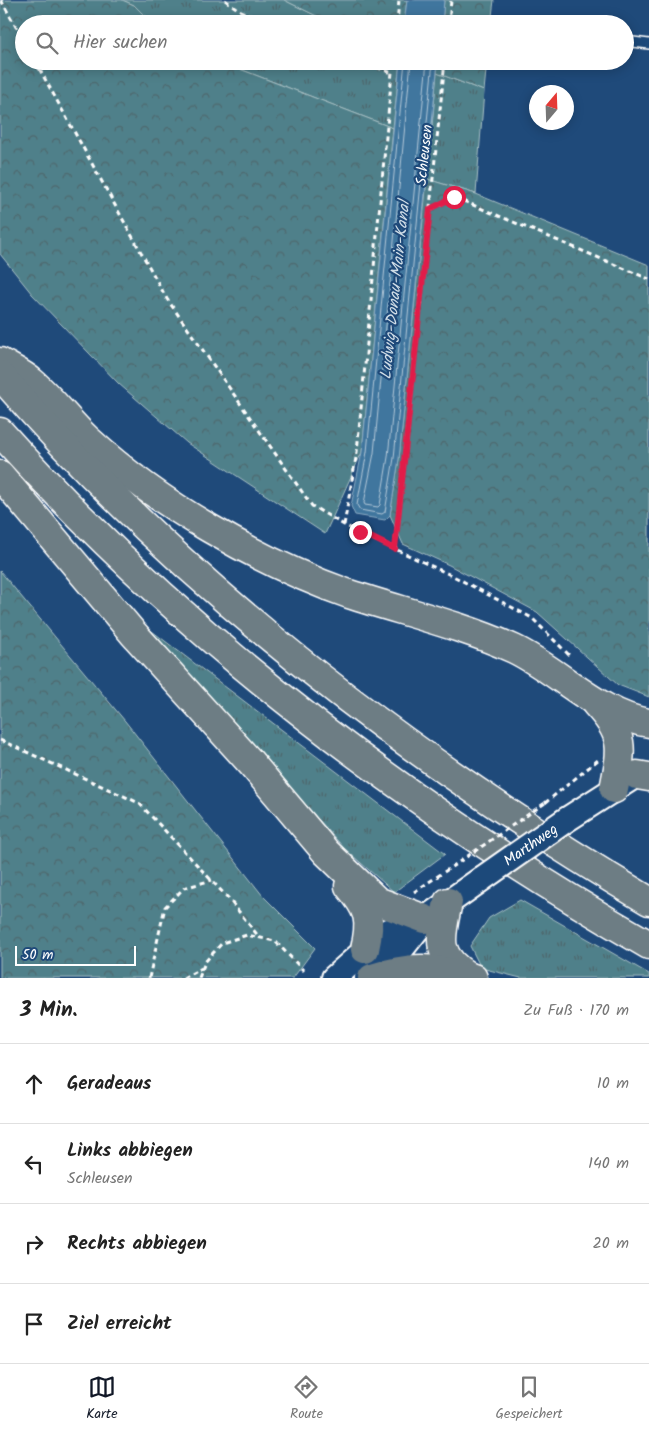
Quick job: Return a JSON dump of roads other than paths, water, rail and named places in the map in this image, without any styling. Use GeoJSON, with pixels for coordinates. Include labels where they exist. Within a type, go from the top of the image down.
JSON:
{"type":"FeatureCollection","features":[{"type":"Feature","properties":{"kind":"highway"},"geometry":{"type":"LineString","coordinates":[[0,362],[32,381],[87,439],[109,458],[162,498],[208,528],[272,561],[339,590],[474,633],[513,649],[540,662],[590,697],[628,718],[649,723]]}},
{"type":"Feature","properties":{"kind":"highway"},"geometry":{"type":"LineString","coordinates":[[0,375],[127,509],[268,634],[354,703],[439,766],[529,828],[649,901]]}},
{"type":"Feature","properties":{"kind":"highway"},"geometry":{"type":"LineString","coordinates":[[0,432],[64,500],[132,566],[198,626],[302,712],[415,796],[510,861],[649,945]]}},
{"type":"Feature","properties":{"kind":"highway"},"geometry":{"type":"LineString","coordinates":[[0,476],[133,633],[251,764],[326,852],[378,901],[425,919]]}},
{"type":"Feature","properties":{"kind":"highway"},"geometry":{"type":"LineString","coordinates":[[590,697],[613,725],[620,739],[620,761],[640,775]]}},
{"type":"Feature","properties":{"kind":"highway"},"geometry":{"type":"LineString","coordinates":[[326,852],[366,911],[370,923],[365,949]]}},
{"type":"Feature","properties":{"kind":"highway"},"geometry":{"type":"LineString","coordinates":[[448,902],[441,939],[442,950],[455,968],[471,978]]}},
{"type":"Feature","properties":{"kind":"highway"},"geometry":{"type":"LineString","coordinates":[[372,978],[389,972],[418,967],[439,969],[471,978]]}},
{"type":"Feature","properties":{"kind":"main road","name":"Marthweg"},"geometry":{"type":"LineString","coordinates":[[368,978],[404,947],[425,919],[566,820],[640,775]]}},
{"type":"Feature","properties":{"kind":"main road","name":"Marthweg"},"geometry":{"type":"LineString","coordinates":[[336,976],[386,932],[425,919]]}},
{"type":"Feature","properties":{"kind":"lane"},"geometry":{"type":"LineString","coordinates":[[634,42],[649,44]]}},
{"type":"Feature","properties":{"kind":"water"},"geometry":{"type":"Polygon","coordinates":[[[407,0],[444,0],[443,15],[405,15],[407,0]]]}},
{"type":"Feature","properties":{"kind":"water","name":"Ludwig-Donau-Main-Kanal"},"geometry":{"type":"Polygon","coordinates":[[[399,70],[437,70],[399,459],[390,515],[385,520],[355,515],[351,506],[362,452],[399,70]]]}}]}
